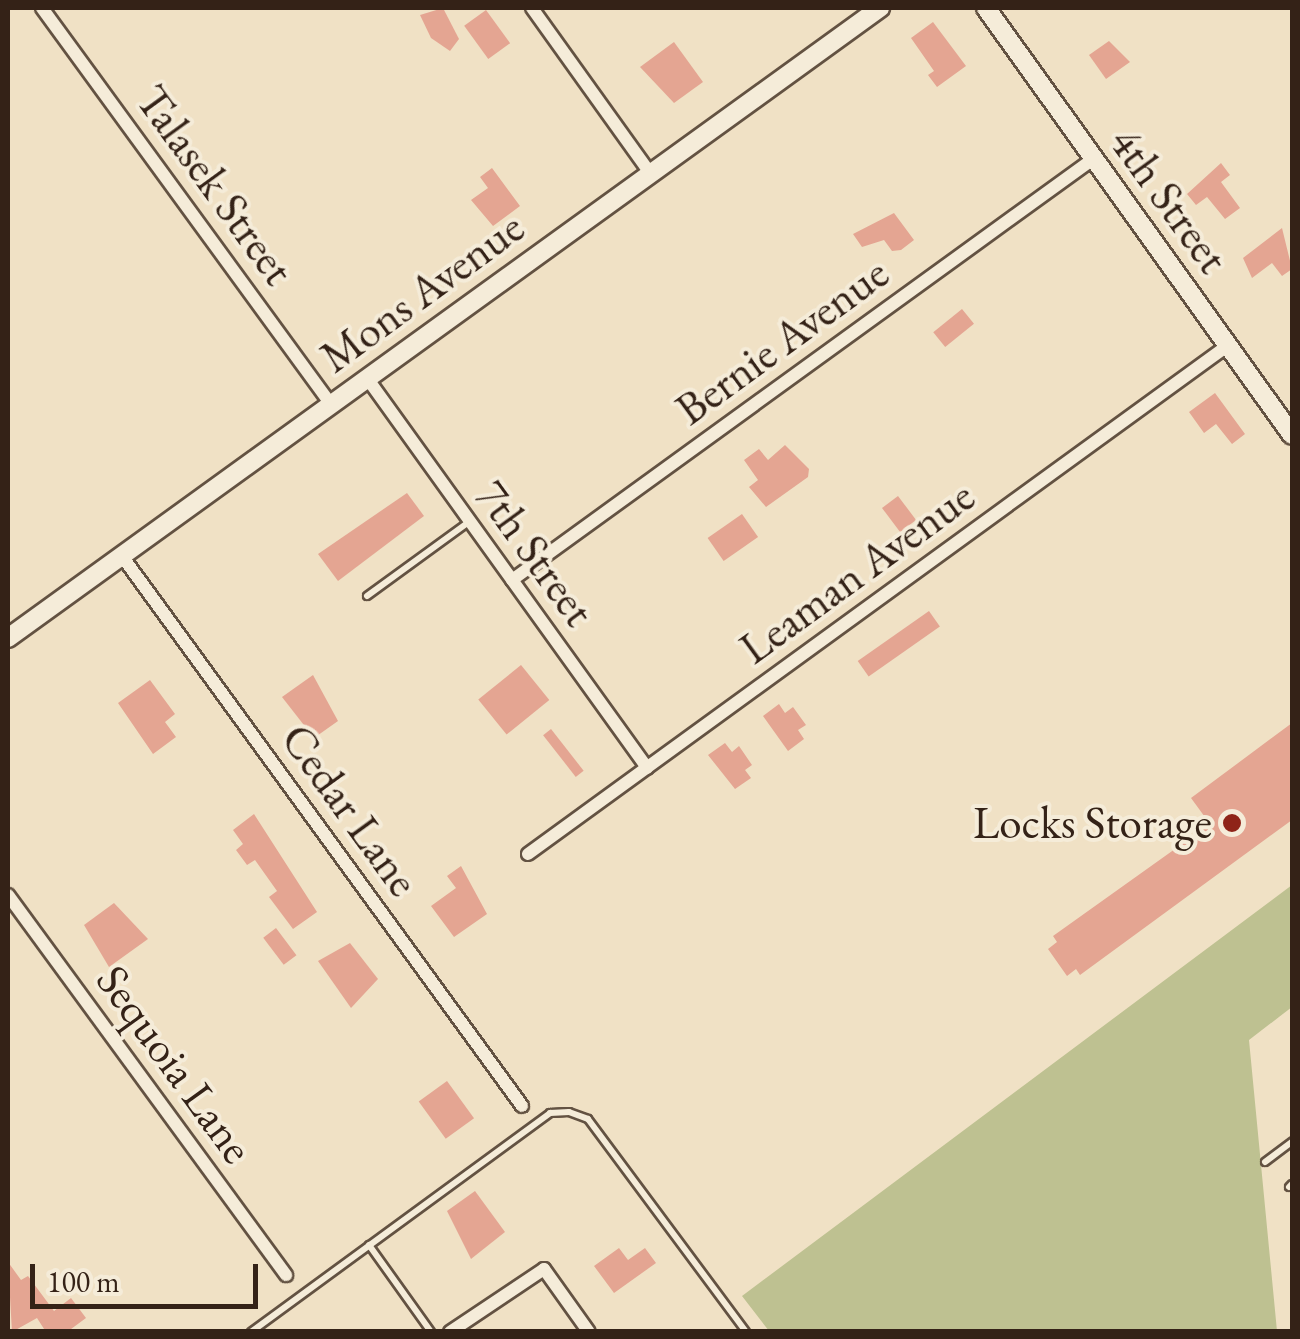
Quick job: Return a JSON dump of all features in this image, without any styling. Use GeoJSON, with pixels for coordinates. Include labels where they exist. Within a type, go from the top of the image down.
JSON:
{"type":"FeatureCollection","features":[{"type":"Feature","properties":{"kind":"street","name":"Talasek Street"},"geometry":{"type":"LineString","coordinates":[[42,8],[332,404]]}},
{"type":"Feature","properties":{"kind":"street"},"geometry":{"type":"LineString","coordinates":[[532,8],[650,173]]}},
{"type":"Feature","properties":{"kind":"street","name":"Mons Avenue"},"geometry":{"type":"LineString","coordinates":[[8,638],[880,8]]}},
{"type":"Feature","properties":{"kind":"street","name":"4th Street"},"geometry":{"type":"LineString","coordinates":[[986,8],[1292,435]]}},
{"type":"Feature","properties":{"kind":"street","name":"Bernie Avenue"},"geometry":{"type":"LineString","coordinates":[[512,580],[1092,159]]}},
{"type":"Feature","properties":{"kind":"street","name":"Leaman Avenue"},"geometry":{"type":"LineString","coordinates":[[528,854],[1227,346]]}},
{"type":"Feature","properties":{"kind":"street","name":"7th Street"},"geometry":{"type":"LineString","coordinates":[[367,378],[647,768]]}},
{"type":"Feature","properties":{"kind":"street","name":"Cedar Lane"},"geometry":{"type":"LineString","coordinates":[[122,556],[522,1106]]}},
{"type":"Feature","properties":{"kind":"street","name":"Sequoia Lane"},"geometry":{"type":"LineString","coordinates":[[8,895],[286,1274]]}},
{"type":"Feature","properties":{"kind":"street"},"geometry":{"type":"LineString","coordinates":[[450,1332],[544,1269],[589,1332]]}},
{"type":"Feature","properties":{"kind":"lane"},"geometry":{"type":"LineString","coordinates":[[367,596],[470,521]]}},
{"type":"Feature","properties":{"kind":"lane"},"geometry":{"type":"LineString","coordinates":[[251,1332],[550,1112],[569,1112],[588,1119],[746,1332]]}},
{"type":"Feature","properties":{"kind":"lane"},"geometry":{"type":"LineString","coordinates":[[1265,1162],[1292,1142]]}},
{"type":"Feature","properties":{"kind":"lane"},"geometry":{"type":"LineString","coordinates":[[370,1245],[432,1332]]}},
{"type":"Feature","properties":{"kind":"green space"},"geometry":{"type":"Polygon","coordinates":[[[1292,885],[1292,1007],[1249,1040],[1277,1331],[769,1331],[742,1296],[1292,885]]]}},
{"type":"Feature","properties":{"kind":"building"},"geometry":{"type":"Polygon","coordinates":[[[443,8],[459,39],[450,51],[431,38],[420,15],[443,8]]]}},
{"type":"Feature","properties":{"kind":"building"},"geometry":{"type":"Polygon","coordinates":[[[486,10],[510,43],[488,59],[464,26],[486,10]]]}},
{"type":"Feature","properties":{"kind":"building"},"geometry":{"type":"Polygon","coordinates":[[[933,22],[966,66],[937,87],[928,75],[934,71],[911,38],[933,22]]]}},
{"type":"Feature","properties":{"kind":"building"},"geometry":{"type":"Polygon","coordinates":[[[1109,41],[1130,62],[1106,79],[1089,55],[1109,41]]]}},
{"type":"Feature","properties":{"kind":"building"},"geometry":{"type":"Polygon","coordinates":[[[674,42],[703,82],[674,103],[640,67],[674,42]]]}},
{"type":"Feature","properties":{"kind":"building"},"geometry":{"type":"Polygon","coordinates":[[[1221,163],[1230,175],[1221,182],[1240,208],[1225,219],[1207,197],[1196,205],[1187,194],[1221,163]]]}},
{"type":"Feature","properties":{"kind":"building"},"geometry":{"type":"Polygon","coordinates":[[[492,168],[520,206],[493,226],[471,200],[488,188],[480,177],[492,168]]]}},
{"type":"Feature","properties":{"kind":"building"},"geometry":{"type":"Polygon","coordinates":[[[894,213],[914,240],[901,250],[892,251],[884,240],[862,247],[853,234],[894,213]]]}},
{"type":"Feature","properties":{"kind":"building"},"geometry":{"type":"Polygon","coordinates":[[[1282,228],[1292,269],[1282,276],[1272,263],[1252,278],[1243,258],[1282,228]]]}},
{"type":"Feature","properties":{"kind":"building"},"geometry":{"type":"Polygon","coordinates":[[[962,309],[974,324],[945,347],[933,332],[962,309]]]}},
{"type":"Feature","properties":{"kind":"building"},"geometry":{"type":"Polygon","coordinates":[[[1215,393],[1245,434],[1232,444],[1216,424],[1204,433],[1189,412],[1215,393]]]}},
{"type":"Feature","properties":{"kind":"building"},"geometry":{"type":"Polygon","coordinates":[[[785,445],[809,469],[808,477],[766,507],[749,487],[758,480],[744,460],[759,449],[768,460],[785,445]]]}},
{"type":"Feature","properties":{"kind":"building"},"geometry":{"type":"Polygon","coordinates":[[[407,493],[424,516],[338,581],[318,554],[407,493]]]}},
{"type":"Feature","properties":{"kind":"building"},"geometry":{"type":"Polygon","coordinates":[[[898,496],[916,520],[900,532],[882,508],[898,496]]]}},
{"type":"Feature","properties":{"kind":"building"},"geometry":{"type":"Polygon","coordinates":[[[742,514],[758,537],[724,561],[708,538],[742,514]]]}},
{"type":"Feature","properties":{"kind":"building"},"geometry":{"type":"Polygon","coordinates":[[[929,611],[940,627],[869,676],[858,661],[929,611]]]}},
{"type":"Feature","properties":{"kind":"building"},"geometry":{"type":"Polygon","coordinates":[[[521,665],[549,700],[507,735],[478,700],[521,665]]]}},
{"type":"Feature","properties":{"kind":"building"},"geometry":{"type":"Polygon","coordinates":[[[313,675],[338,721],[314,738],[282,697],[313,675]]]}},
{"type":"Feature","properties":{"kind":"building"},"geometry":{"type":"Polygon","coordinates":[[[150,680],[175,714],[165,722],[176,737],[153,754],[118,703],[150,680]]]}},
{"type":"Feature","properties":{"kind":"building"},"geometry":{"type":"Polygon","coordinates":[[[779,704],[785,713],[793,707],[806,725],[798,730],[804,739],[788,751],[763,716],[779,704]]]}},
{"type":"Feature","properties":{"kind":"building"},"geometry":{"type":"Polygon","coordinates":[[[1292,723],[1292,820],[1080,975],[1076,969],[1067,976],[1048,949],[1057,942],[1053,936],[1210,824],[1191,798],[1292,723]]]}},
{"type":"Feature","properties":{"kind":"building"},"geometry":{"type":"Polygon","coordinates":[[[551,729],[584,771],[576,777],[543,735],[551,729]]]}},
{"type":"Feature","properties":{"kind":"building"},"geometry":{"type":"Polygon","coordinates":[[[725,743],[732,752],[739,746],[752,765],[745,770],[751,778],[735,789],[708,755],[725,743]]]}},
{"type":"Feature","properties":{"kind":"building"},"geometry":{"type":"Polygon","coordinates":[[[254,814],[317,912],[293,929],[269,897],[277,891],[255,860],[247,865],[236,850],[243,844],[233,830],[254,814]]]}},
{"type":"Feature","properties":{"kind":"building"},"geometry":{"type":"Polygon","coordinates":[[[461,866],[487,914],[454,937],[431,906],[456,888],[447,876],[461,866]]]}},
{"type":"Feature","properties":{"kind":"building"},"geometry":{"type":"Polygon","coordinates":[[[114,903],[148,939],[109,967],[84,925],[114,903]]]}},
{"type":"Feature","properties":{"kind":"building"},"geometry":{"type":"Polygon","coordinates":[[[276,928],[296,955],[284,965],[263,938],[276,928]]]}},
{"type":"Feature","properties":{"kind":"building"},"geometry":{"type":"Polygon","coordinates":[[[350,943],[378,979],[351,1008],[318,961],[350,943]]]}},
{"type":"Feature","properties":{"kind":"building"},"geometry":{"type":"Polygon","coordinates":[[[447,1081],[474,1118],[446,1139],[419,1102],[447,1081]]]}},
{"type":"Feature","properties":{"kind":"building"},"geometry":{"type":"Polygon","coordinates":[[[475,1191],[505,1232],[471,1259],[447,1211],[475,1191]]]}},
{"type":"Feature","properties":{"kind":"building"},"geometry":{"type":"Polygon","coordinates":[[[619,1248],[628,1260],[645,1248],[656,1263],[614,1293],[594,1266],[619,1248]]]}},
{"type":"Feature","properties":{"kind":"building"},"geometry":{"type":"Polygon","coordinates":[[[8,1262],[21,1280],[28,1276],[54,1311],[71,1298],[86,1318],[67,1332],[46,1332],[37,1318],[12,1332],[8,1262]]]}},
{"type":"Feature","properties":{"kind":"place","name":"Locks Storage"},"geometry":{"type":"Point","coordinates":[1232,823]}}]}
